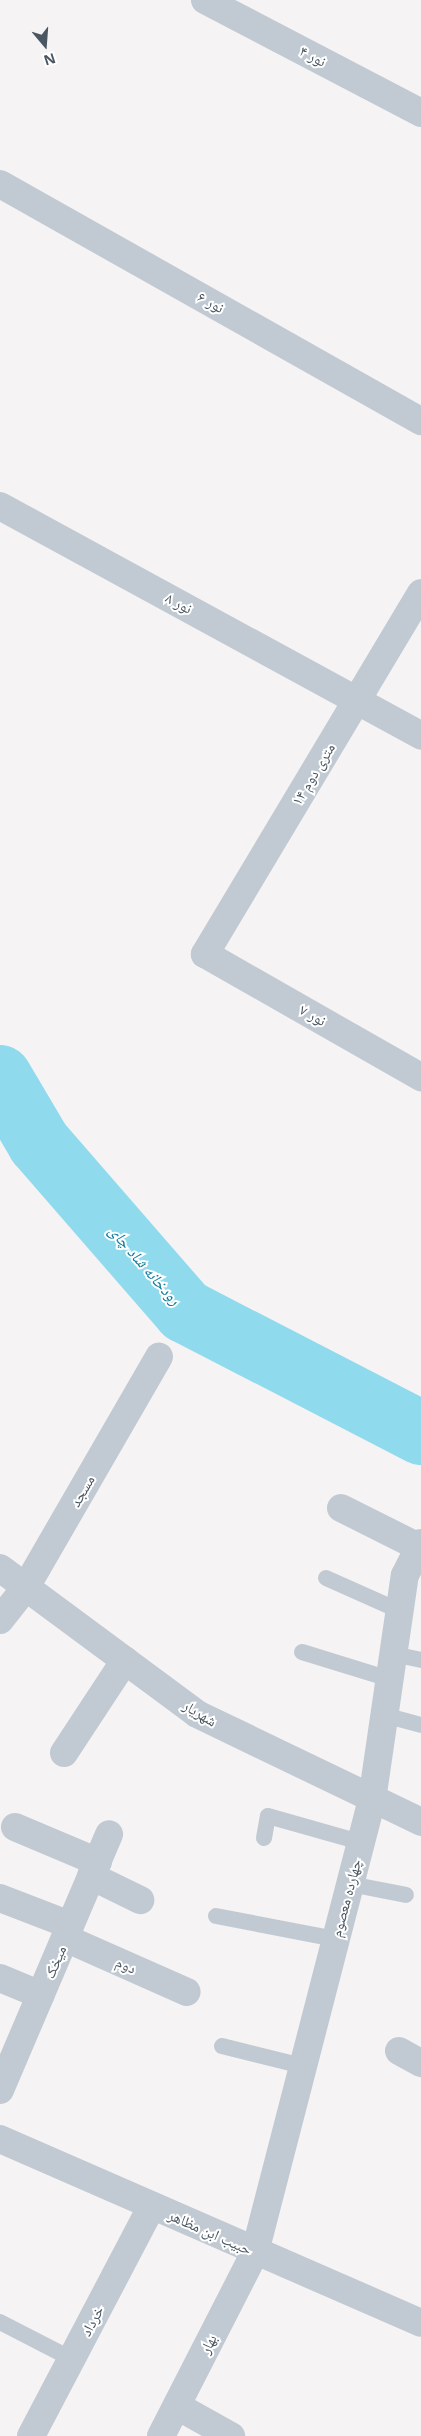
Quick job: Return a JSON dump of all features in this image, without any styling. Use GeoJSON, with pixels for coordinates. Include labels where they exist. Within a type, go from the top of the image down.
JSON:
{"type":"FeatureCollection","features":[{"type":"Feature","properties":{"kind":"street","name":"نور ۴"},"geometry":{"type":"LineString","coordinates":[[205,0],[421,113]]}},
{"type":"Feature","properties":{"kind":"street","name":"نور ۶"},"geometry":{"type":"LineString","coordinates":[[0,184],[421,421]]}},
{"type":"Feature","properties":{"kind":"street","name":"نور ۸"},"geometry":{"type":"LineString","coordinates":[[0,506],[358,699],[421,736]]}},
{"type":"Feature","properties":{"kind":"street","name":"۱۴ متری دوم"},"geometry":{"type":"LineString","coordinates":[[205,954],[421,593]]}},
{"type":"Feature","properties":{"kind":"street","name":"نور ۷"},"geometry":{"type":"LineString","coordinates":[[205,954],[421,1077]]}},
{"type":"Feature","properties":{"kind":"street","name":"مسجد"},"geometry":{"type":"LineString","coordinates":[[0,1620],[26,1587],[159,1357]]}},
{"type":"Feature","properties":{"kind":"street"},"geometry":{"type":"LineString","coordinates":[[341,1508],[420,1545]]}},
{"type":"Feature","properties":{"kind":"street","name":"چهارده معصوم"},"geometry":{"type":"LineString","coordinates":[[255,2252],[372,1800],[400,1611],[413,1578],[420,1545]]}},
{"type":"Feature","properties":{"kind":"street","name":"شهریار"},"geometry":{"type":"LineString","coordinates":[[0,1568],[197,1714],[421,1822]]}},
{"type":"Feature","properties":{"kind":"street"},"geometry":{"type":"LineString","coordinates":[[64,1753],[125,1660]]}},
{"type":"Feature","properties":{"kind":"street"},"geometry":{"type":"LineString","coordinates":[[15,1827],[94,1869],[140,1900]]}},
{"type":"Feature","properties":{"kind":"street","name":"میخک"},"geometry":{"type":"LineString","coordinates":[[0,2090],[110,1834]]}},
{"type":"Feature","properties":{"kind":"street","name":"دوم"},"geometry":{"type":"LineString","coordinates":[[0,1898],[187,1992]]}},
{"type":"Feature","properties":{"kind":"street"},"geometry":{"type":"LineString","coordinates":[[0,1978],[41,1995]]}},
{"type":"Feature","properties":{"kind":"street","name":"حبیب ابن مظاهر"},"geometry":{"type":"LineString","coordinates":[[0,2140],[421,2324]]}},
{"type":"Feature","properties":{"kind":"street","name":"خرداد"},"geometry":{"type":"LineString","coordinates":[[31,2436],[152,2206]]}},
{"type":"Feature","properties":{"kind":"street","name":"بهار"},"geometry":{"type":"LineString","coordinates":[[162,2436],[255,2252]]}},
{"type":"Feature","properties":{"kind":"street"},"geometry":{"type":"LineString","coordinates":[[177,2406],[231,2436]]}},
{"type":"Feature","properties":{"kind":"lane"},"geometry":{"type":"LineString","coordinates":[[326,1578],[400,1611]]}},
{"type":"Feature","properties":{"kind":"lane"},"geometry":{"type":"LineString","coordinates":[[302,1652],[392,1666],[421,1660]]}},
{"type":"Feature","properties":{"kind":"lane"},"geometry":{"type":"LineString","coordinates":[[384,1715],[421,1725]]}},
{"type":"Feature","properties":{"kind":"lane"},"geometry":{"type":"LineString","coordinates":[[264,1838],[268,1816],[360,1842]]}},
{"type":"Feature","properties":{"kind":"lane"},"geometry":{"type":"LineString","coordinates":[[350,1884],[406,1895]]}},
{"type":"Feature","properties":{"kind":"lane"},"geometry":{"type":"LineString","coordinates":[[216,1916],[335,1939]]}},
{"type":"Feature","properties":{"kind":"lane"},"geometry":{"type":"LineString","coordinates":[[222,2046],[303,2066]]}},
{"type":"Feature","properties":{"kind":"lane"},"geometry":{"type":"LineString","coordinates":[[0,2322],[72,2359]]}},
{"type":"Feature","properties":{"kind":"waterway","name":"رودخانه شاد چای"},"geometry":{"type":"LineString","coordinates":[[0,1077],[39,1143],[185,1311],[421,1433]]}}]}
